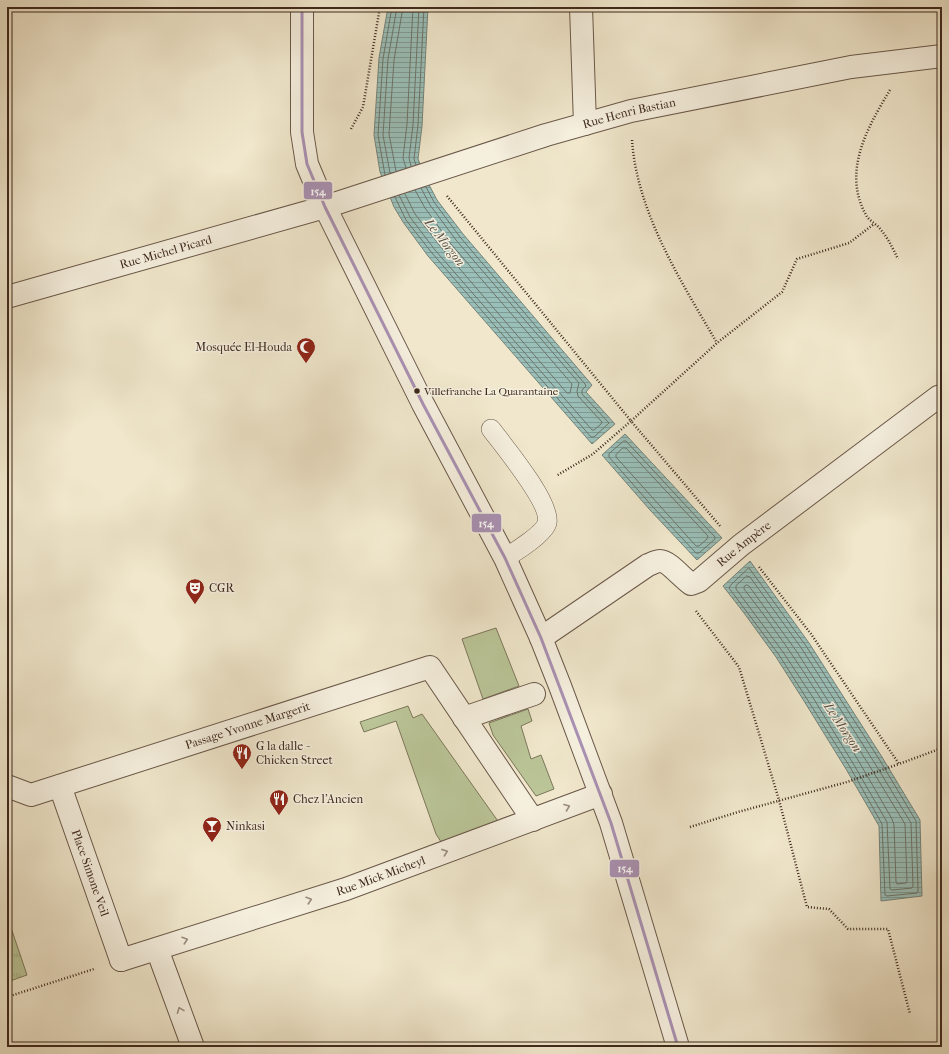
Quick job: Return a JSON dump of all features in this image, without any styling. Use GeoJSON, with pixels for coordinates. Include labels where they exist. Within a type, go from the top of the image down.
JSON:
{"type":"FeatureCollection","features":[{"type":"Feature","properties":{"kind":"street"},"geometry":{"type":"LineString","coordinates":[[302,7],[302,132],[307,164],[325,207],[423,404],[505,558],[541,638],[601,794],[627,873],[678,1047]]}},
{"type":"Feature","properties":{"kind":"street"},"geometry":{"type":"LineString","coordinates":[[581,7],[585,124]]}},
{"type":"Feature","properties":{"kind":"street","name":"Rue Henri Bastian"},"geometry":{"type":"LineString","coordinates":[[325,207],[428,173],[630,111],[852,67],[942,56]]}},
{"type":"Feature","properties":{"kind":"street","name":"Rue Michel Picard"},"geometry":{"type":"LineString","coordinates":[[7,297],[325,207]]}},
{"type":"Feature","properties":{"kind":"street","name":"Rue Ampère"},"geometry":{"type":"LineString","coordinates":[[541,638],[648,565],[660,561],[667,564],[684,580],[691,584],[699,582],[742,545],[938,397],[942,396]]}},
{"type":"Feature","properties":{"kind":"street","name":"Passage Yvonne Margerit"},"geometry":{"type":"LineString","coordinates":[[7,786],[32,795],[430,667],[533,820]]}},
{"type":"Feature","properties":{"kind":"street"},"geometry":{"type":"LineString","coordinates":[[464,718],[534,694]]}},
{"type":"Feature","properties":{"kind":"street","name":"Place Simone Veil"},"geometry":{"type":"LineString","coordinates":[[60,786],[121,960]]}},
{"type":"Feature","properties":{"kind":"street","name":"Rue Mick Micheyl"},"geometry":{"type":"LineString","coordinates":[[121,960],[346,889],[601,794]]}},
{"type":"Feature","properties":{"kind":"street"},"geometry":{"type":"LineString","coordinates":[[157,949],[194,1047]]}},
{"type":"Feature","properties":{"kind":"lane"},"geometry":{"type":"LineString","coordinates":[[491,429],[535,489],[546,514],[547,523],[540,534],[505,558]]}},
{"type":"Feature","properties":{"kind":"path"},"geometry":{"type":"LineString","coordinates":[[351,129],[363,107],[380,7]]}},
{"type":"Feature","properties":{"kind":"path"},"geometry":{"type":"LineString","coordinates":[[898,259],[880,229],[867,217],[858,200],[855,178],[859,155],[866,135],[878,110],[909,60]]}},
{"type":"Feature","properties":{"kind":"path"},"geometry":{"type":"LineString","coordinates":[[630,111],[634,160],[652,224],[687,292],[717,343]]}},
{"type":"Feature","properties":{"kind":"path"},"geometry":{"type":"LineString","coordinates":[[428,173],[631,421],[728,535],[742,545],[811,634],[899,764]]}},
{"type":"Feature","properties":{"kind":"path"},"geometry":{"type":"LineString","coordinates":[[535,489],[593,454],[717,343],[782,292],[797,259],[849,243],[874,224]]}},
{"type":"Feature","properties":{"kind":"path"},"geometry":{"type":"LineString","coordinates":[[694,607],[739,668],[779,800],[807,907],[829,908],[848,929],[888,929],[910,1014]]}},
{"type":"Feature","properties":{"kind":"path"},"geometry":{"type":"LineString","coordinates":[[690,827],[779,800],[847,782],[942,748]]}},
{"type":"Feature","properties":{"kind":"path"},"geometry":{"type":"LineString","coordinates":[[7,997],[121,960]]}},
{"type":"Feature","properties":{"kind":"green space"},"geometry":{"type":"Polygon","coordinates":[[[496,628],[519,686],[483,699],[462,639],[496,628]]]}},
{"type":"Feature","properties":{"kind":"green space"},"geometry":{"type":"Polygon","coordinates":[[[408,706],[413,718],[422,714],[500,824],[443,845],[436,834],[396,721],[364,732],[360,722],[408,706]]]}},
{"type":"Feature","properties":{"kind":"green space"},"geometry":{"type":"Polygon","coordinates":[[[528,709],[532,721],[521,726],[531,759],[541,755],[554,789],[536,796],[493,735],[489,723],[528,709]]]}},
{"type":"Feature","properties":{"kind":"green space"},"geometry":{"type":"Polygon","coordinates":[[[7,916],[27,975],[7,982],[7,916]]]}},
{"type":"Feature","properties":{"kind":"water","name":"Le Morgon"},"geometry":{"type":"Polygon","coordinates":[[[388,7],[428,7],[422,126],[418,159],[427,181],[437,200],[463,234],[592,385],[586,392],[615,424],[592,444],[428,256],[394,207],[380,172],[374,135],[379,58],[388,7]]]}},
{"type":"Feature","properties":{"kind":"water"},"geometry":{"type":"Polygon","coordinates":[[[625,434],[722,538],[697,560],[650,510],[602,455],[625,434]]]}},
{"type":"Feature","properties":{"kind":"water","name":"Le Morgon"},"geometry":{"type":"Polygon","coordinates":[[[750,561],[809,643],[882,757],[920,820],[922,896],[881,901],[879,826],[846,769],[776,657],[723,586],[750,561]]]}},
{"type":"Feature","properties":{"kind":"transit line","name":"154"},"geometry":{"type":"LineString","coordinates":[[302,7],[302,132],[307,164],[325,207],[423,404],[505,558],[541,638],[611,823],[678,1047]]}},
{"type":"Feature","properties":{"kind":"place","name":"Mosquée El-Houda"},"geometry":{"type":"Point","coordinates":[306,364]}},
{"type":"Feature","properties":{"kind":"place","name":"Villefranche La Quarantaine"},"geometry":{"type":"Point","coordinates":[417,391]}},
{"type":"Feature","properties":{"kind":"place","name":"CGR"},"geometry":{"type":"Point","coordinates":[195,605]}},
{"type":"Feature","properties":{"kind":"place","name":"G la dalle - Chicken Street"},"geometry":{"type":"Point","coordinates":[242,770]}},
{"type":"Feature","properties":{"kind":"place","name":"Chez l'Ancien"},"geometry":{"type":"Point","coordinates":[279,816]}},
{"type":"Feature","properties":{"kind":"place","name":"Ninkasi"},"geometry":{"type":"Point","coordinates":[212,843]}}]}
